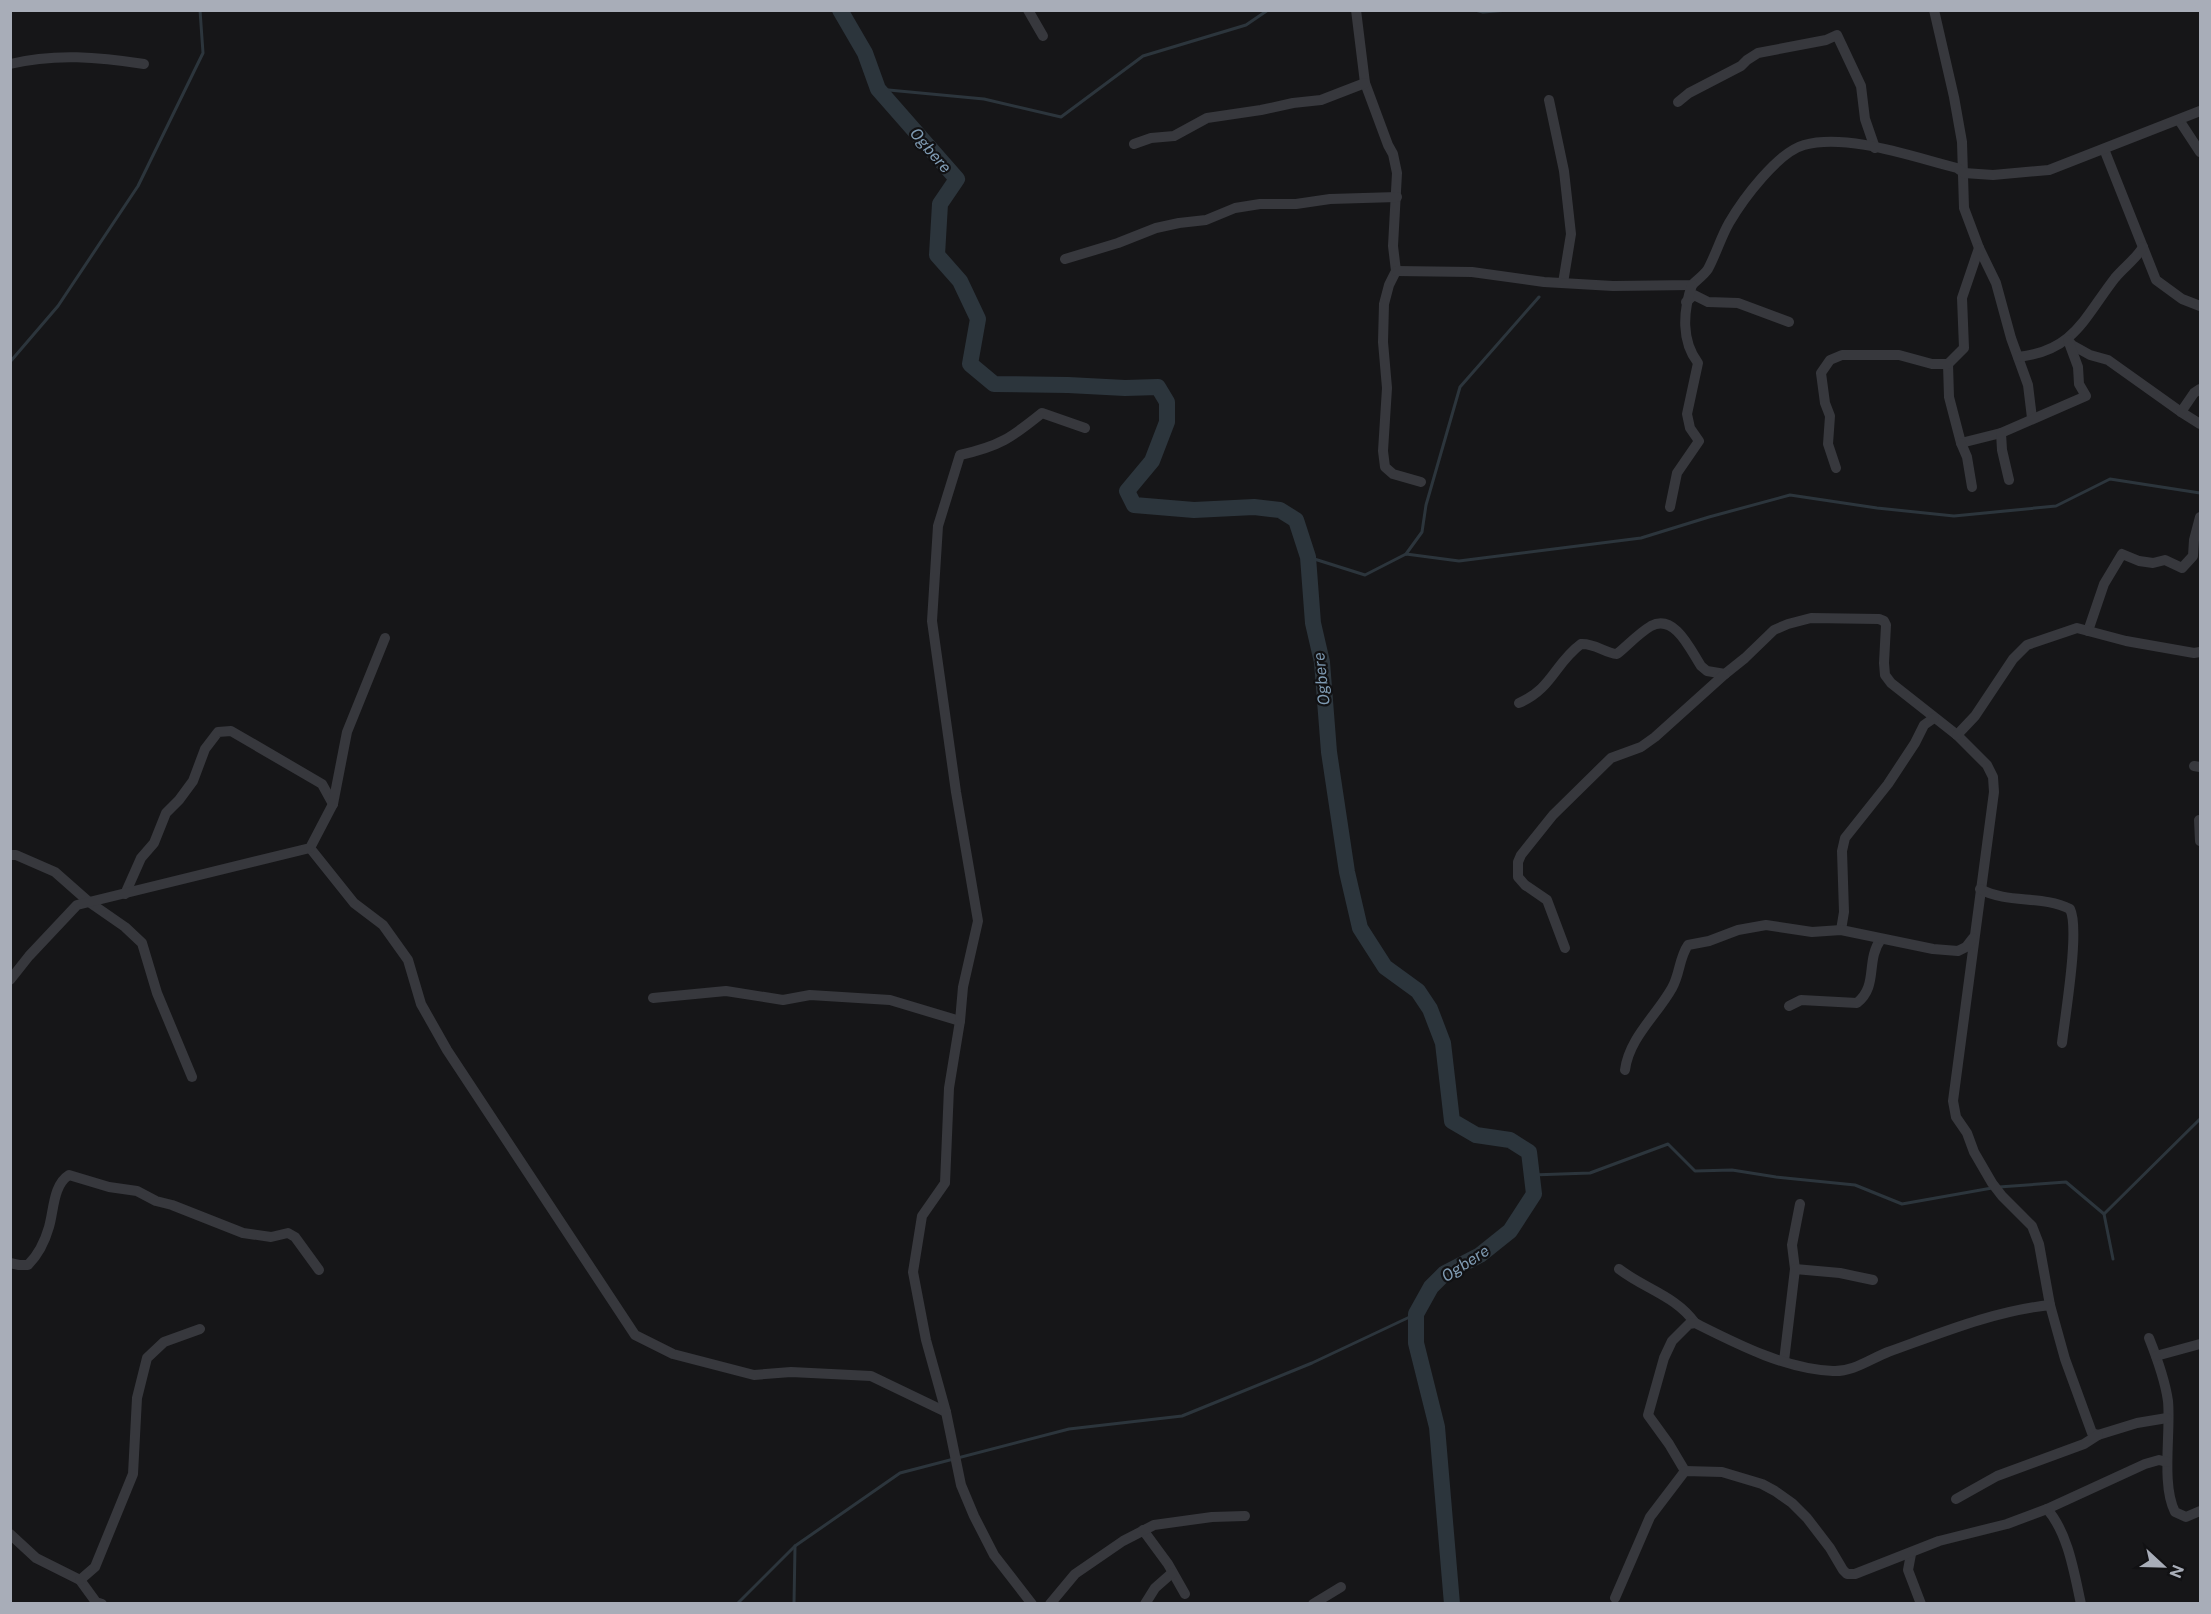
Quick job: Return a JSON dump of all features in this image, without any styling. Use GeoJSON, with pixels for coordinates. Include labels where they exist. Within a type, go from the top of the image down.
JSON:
{"type":"FeatureCollection","features":[{"type":"Feature","properties":{"kind":"street"},"geometry":{"type":"LineString","coordinates":[[1028,10],[1043,36]]}},
{"type":"Feature","properties":{"kind":"street"},"geometry":{"type":"LineString","coordinates":[[1356,10],[1365,83],[1393,154],[1397,173],[1393,246],[1396,271],[1384,304],[1383,342],[1387,388],[1383,451],[1385,467],[1393,474],[1421,482]]}},
{"type":"Feature","properties":{"kind":"street"},"geometry":{"type":"LineString","coordinates":[[1934,10],[1954,97],[1964,173],[1964,208],[1979,248],[1996,283],[2028,385],[2032,418]]}},
{"type":"Feature","properties":{"kind":"street"},"geometry":{"type":"LineString","coordinates":[[1678,102],[1689,93],[1742,66],[1758,53],[1826,40],[1837,35],[1861,86],[1865,119],[1875,148]]}},
{"type":"Feature","properties":{"kind":"street"},"geometry":{"type":"LineString","coordinates":[[10,64],[33,59],[73,57],[144,64]]}},
{"type":"Feature","properties":{"kind":"street"},"geometry":{"type":"LineString","coordinates":[[1134,144],[1151,138],[1174,136],[1208,118],[1321,100],[1365,83]]}},
{"type":"Feature","properties":{"kind":"street"},"geometry":{"type":"LineString","coordinates":[[1549,100],[1564,171],[1571,234],[1563,283]]}},
{"type":"Feature","properties":{"kind":"street"},"geometry":{"type":"LineString","coordinates":[[1670,507],[1677,473],[1699,441],[1690,428],[1687,414],[1698,363],[1690,353],[1686,334],[1686,302],[1692,285],[1707,271],[1730,223],[1778,160],[1803,145],[1834,140],[1957,168],[1964,173],[1992,175],[2049,170],[2200,111]]}},
{"type":"Feature","properties":{"kind":"street"},"geometry":{"type":"LineString","coordinates":[[2179,120],[2200,152]]}},
{"type":"Feature","properties":{"kind":"street"},"geometry":{"type":"LineString","coordinates":[[2104,149],[2156,280],[2182,299],[2200,306]]}},
{"type":"Feature","properties":{"kind":"street"},"geometry":{"type":"LineString","coordinates":[[1065,259],[1118,243],[1156,228],[1206,220],[1235,208],[1330,199],[1397,197]]}},
{"type":"Feature","properties":{"kind":"street"},"geometry":{"type":"LineString","coordinates":[[2018,357],[2036,354],[2068,340],[2117,276],[2136,258],[2143,247]]}},
{"type":"Feature","properties":{"kind":"street"},"geometry":{"type":"LineString","coordinates":[[1836,468],[1828,444],[1830,416],[1825,403],[1821,373],[1830,360],[1842,355],[1892,354],[1932,364],[1948,364],[1964,348],[1962,298],[1979,248]]}},
{"type":"Feature","properties":{"kind":"street"},"geometry":{"type":"LineString","coordinates":[[1396,271],[1472,272],[1563,283],[1613,286],[1692,285]]}},
{"type":"Feature","properties":{"kind":"street"},"geometry":{"type":"LineString","coordinates":[[1686,302],[1694,295],[1708,302],[1738,303],[1789,322]]}},
{"type":"Feature","properties":{"kind":"street"},"geometry":{"type":"LineString","coordinates":[[2068,340],[2090,355],[2108,360],[2200,424]]}},
{"type":"Feature","properties":{"kind":"street"},"geometry":{"type":"LineString","coordinates":[[1961,443],[2001,433],[2086,396],[2079,384],[2078,367],[2068,340]]}},
{"type":"Feature","properties":{"kind":"street"},"geometry":{"type":"LineString","coordinates":[[1948,364],[1949,397],[1967,457],[1972,488]]}},
{"type":"Feature","properties":{"kind":"street"},"geometry":{"type":"LineString","coordinates":[[2181,412],[2194,393],[2200,389]]}},
{"type":"Feature","properties":{"kind":"street"},"geometry":{"type":"LineString","coordinates":[[1032,1604],[994,1555],[961,1485],[946,1412],[926,1340],[913,1272],[922,1216],[945,1183],[949,1088],[963,987],[978,921],[956,792],[932,621],[938,526],[960,454],[990,448],[1014,436],[1042,413],[1085,428]]}},
{"type":"Feature","properties":{"kind":"street"},"geometry":{"type":"LineString","coordinates":[[2001,433],[2002,450],[2009,480]]}},
{"type":"Feature","properties":{"kind":"street"},"geometry":{"type":"LineString","coordinates":[[2088,631],[2104,584],[2122,554],[2139,561],[2153,563],[2165,560],[2182,568],[2193,556],[2194,540],[2200,517]]}},
{"type":"Feature","properties":{"kind":"street"},"geometry":{"type":"LineString","coordinates":[[1565,948],[1547,900],[1525,885],[1518,877],[1518,862],[1521,855],[1553,814],[1611,758],[1641,747],[1655,737],[1774,630],[1811,618],[1884,621],[1886,625],[1885,675],[1891,683],[1957,735],[1987,765],[1993,777],[1994,792],[1953,1101],[1956,1117],[1967,1133],[1974,1152],[1992,1183],[2032,1226],[2039,1244],[2050,1305],[2065,1359],[2092,1433],[2098,1435]]}},
{"type":"Feature","properties":{"kind":"street"},"geometry":{"type":"LineString","coordinates":[[1519,703],[1534,696],[1549,682],[1563,661],[1581,644],[1593,645],[1605,652],[1617,654],[1652,626],[1660,624],[1675,629],[1707,671],[1725,674]]}},
{"type":"Feature","properties":{"kind":"street"},"geometry":{"type":"LineString","coordinates":[[1957,735],[1975,716],[2013,659],[2027,645],[2077,628],[2126,640],[2194,653],[2200,652]]}},
{"type":"Feature","properties":{"kind":"street"},"geometry":{"type":"LineString","coordinates":[[10,980],[29,956],[77,905],[310,848],[333,804],[347,732],[385,639]]}},
{"type":"Feature","properties":{"kind":"street"},"geometry":{"type":"LineString","coordinates":[[1841,930],[1844,912],[1842,851],[1845,838],[1888,784],[1924,725],[1934,718]]}},
{"type":"Feature","properties":{"kind":"street"},"geometry":{"type":"LineString","coordinates":[[125,894],[141,858],[154,843],[166,813],[193,781],[205,749],[218,732],[231,731],[322,784],[333,804]]}},
{"type":"Feature","properties":{"kind":"street"},"geometry":{"type":"LineString","coordinates":[[2199,820],[2200,840]]}},
{"type":"Feature","properties":{"kind":"street"},"geometry":{"type":"LineString","coordinates":[[310,848],[354,903],[383,925],[408,960],[421,1004],[447,1050],[635,1335],[673,1354],[754,1375],[790,1372],[871,1376],[946,1412]]}},
{"type":"Feature","properties":{"kind":"street"},"geometry":{"type":"LineString","coordinates":[[10,855],[16,855],[55,873],[89,902],[125,927],[142,943],[157,993],[192,1077]]}},
{"type":"Feature","properties":{"kind":"street"},"geometry":{"type":"LineString","coordinates":[[1980,889],[1992,895],[2049,902],[2070,909],[2074,916],[2062,1043]]}},
{"type":"Feature","properties":{"kind":"street"},"geometry":{"type":"LineString","coordinates":[[1625,1070],[1626,1061],[1635,1042],[1672,989],[1679,972],[1682,953],[1688,945],[1719,938],[1738,930],[1766,925],[1812,932],[1841,930],[1933,949],[1958,951],[1966,947],[1973,938]]}},
{"type":"Feature","properties":{"kind":"street"},"geometry":{"type":"LineString","coordinates":[[1789,1006],[1801,1000],[1857,1003],[1869,990],[1873,958],[1876,946],[1881,939]]}},
{"type":"Feature","properties":{"kind":"street"},"geometry":{"type":"LineString","coordinates":[[653,998],[726,991],[783,1000],[810,995],[890,1000],[960,1021]]}},
{"type":"Feature","properties":{"kind":"street"},"geometry":{"type":"LineString","coordinates":[[10,1263],[28,1265],[36,1257],[50,1225],[62,1179],[69,1174],[109,1187],[137,1191],[156,1201],[243,1233],[271,1237],[288,1233],[295,1237],[319,1270]]}},
{"type":"Feature","properties":{"kind":"street"},"geometry":{"type":"LineString","coordinates":[[1784,1361],[1795,1269],[1792,1245],[1800,1204]]}},
{"type":"Feature","properties":{"kind":"street"},"geometry":{"type":"LineString","coordinates":[[1619,1269],[1635,1281],[1677,1303],[1695,1323],[1738,1344],[1784,1361],[1833,1371],[1849,1370],[1875,1357],[1991,1316],[2050,1305]]}},
{"type":"Feature","properties":{"kind":"street"},"geometry":{"type":"LineString","coordinates":[[1795,1269],[1840,1273],[1873,1280]]}},
{"type":"Feature","properties":{"kind":"street"},"geometry":{"type":"LineString","coordinates":[[1685,1471],[1648,1415],[1656,1381],[1672,1341],[1689,1324],[1695,1323]]}},
{"type":"Feature","properties":{"kind":"street"},"geometry":{"type":"LineString","coordinates":[[80,1580],[95,1567],[133,1474],[137,1398],[147,1358],[165,1342],[200,1329]]}},
{"type":"Feature","properties":{"kind":"street"},"geometry":{"type":"LineString","coordinates":[[2149,1338],[2168,1402],[2167,1462],[2171,1504],[2175,1512],[2186,1517],[2200,1510]]}},
{"type":"Feature","properties":{"kind":"street"},"geometry":{"type":"LineString","coordinates":[[2156,1356],[2200,1344]]}},
{"type":"Feature","properties":{"kind":"street"},"geometry":{"type":"LineString","coordinates":[[1956,1499],[1997,1476],[2084,1444],[2098,1435],[2137,1423],[2167,1418]]}},
{"type":"Feature","properties":{"kind":"street"},"geometry":{"type":"LineString","coordinates":[[1685,1471],[1722,1472],[1762,1484],[1774,1491],[1792,1503],[1807,1518],[1848,1574],[1855,1574],[1911,1554],[1939,1541],[1989,1529],[2047,1509],[2145,1464],[2159,1460],[2167,1462]]}},
{"type":"Feature","properties":{"kind":"street"},"geometry":{"type":"LineString","coordinates":[[1615,1598],[1650,1517],[1685,1471]]}},
{"type":"Feature","properties":{"kind":"street"},"geometry":{"type":"LineString","coordinates":[[2047,1509],[2055,1519],[2067,1551],[2081,1604]]}},
{"type":"Feature","properties":{"kind":"street"},"geometry":{"type":"LineString","coordinates":[[1050,1604],[1076,1574],[1114,1546],[1154,1525],[1194,1519],[1245,1516]]}},
{"type":"Feature","properties":{"kind":"street"},"geometry":{"type":"LineString","coordinates":[[1143,1530],[1157,1547],[1185,1594]]}},
{"type":"Feature","properties":{"kind":"street"},"geometry":{"type":"LineString","coordinates":[[10,1534],[36,1558],[80,1580],[96,1602],[102,1604]]}},
{"type":"Feature","properties":{"kind":"street"},"geometry":{"type":"LineString","coordinates":[[1911,1554],[1908,1570],[1921,1604]]}},
{"type":"Feature","properties":{"kind":"street"},"geometry":{"type":"LineString","coordinates":[[1145,1604],[1155,1588],[1172,1574]]}},
{"type":"Feature","properties":{"kind":"street"},"geometry":{"type":"LineString","coordinates":[[1313,1604],[1341,1587]]}},
{"type":"Feature","properties":{"kind":"waterway"},"geometry":{"type":"LineString","coordinates":[[10,362],[58,306],[138,186],[203,53],[200,10]]}},
{"type":"Feature","properties":{"kind":"waterway","name":"Ogbere"},"geometry":{"type":"LineString","coordinates":[[840,10],[865,53],[878,89],[957,179],[940,204],[937,255],[960,281],[978,319],[970,364],[994,384],[1158,387],[1167,402],[1167,422],[1152,461],[1127,491],[1134,505],[1194,510],[1254,507],[1280,510],[1296,520],[1308,557],[1313,623],[1322,662],[1329,752],[1347,872],[1360,928],[1385,967],[1418,991],[1430,1009],[1443,1043],[1452,1121],[1476,1135],[1510,1140],[1529,1152],[1534,1194],[1510,1231],[1480,1255],[1445,1273],[1431,1287],[1416,1314],[1416,1343],[1437,1427],[1452,1604]]}},
{"type":"Feature","properties":{"kind":"waterway"},"geometry":{"type":"LineString","coordinates":[[878,89],[984,99],[1061,117],[1143,56],[1246,25],[1268,10]]}},
{"type":"Feature","properties":{"kind":"waterway"},"geometry":{"type":"LineString","coordinates":[[1475,10],[1483,12],[1509,10]]}},
{"type":"Feature","properties":{"kind":"waterway"},"geometry":{"type":"LineString","coordinates":[[1406,554],[1422,532],[1426,505],[1460,387],[1539,297]]}},
{"type":"Feature","properties":{"kind":"waterway"},"geometry":{"type":"LineString","coordinates":[[1308,557],[1365,575],[1406,554],[1459,561],[1641,538],[1790,495],[1877,508],[1954,516],[2056,506],[2110,479],[2200,493]]}},
{"type":"Feature","properties":{"kind":"waterway"},"geometry":{"type":"LineString","coordinates":[[2104,1214],[2200,1119]]}},
{"type":"Feature","properties":{"kind":"waterway"},"geometry":{"type":"LineString","coordinates":[[1532,1175],[1590,1173],[1668,1144],[1695,1171],[1732,1170],[1855,1185],[1902,1204],[1992,1188]]}},
{"type":"Feature","properties":{"kind":"waterway"},"geometry":{"type":"LineString","coordinates":[[1999,1187],[2066,1182],[2104,1214],[2113,1259]]}},
{"type":"Feature","properties":{"kind":"waterway"},"geometry":{"type":"LineString","coordinates":[[737,1604],[795,1546],[900,1473],[1069,1429],[1182,1416],[1312,1363],[1416,1314]]}},
{"type":"Feature","properties":{"kind":"waterway"},"geometry":{"type":"LineString","coordinates":[[794,1604],[795,1546]]}}]}
